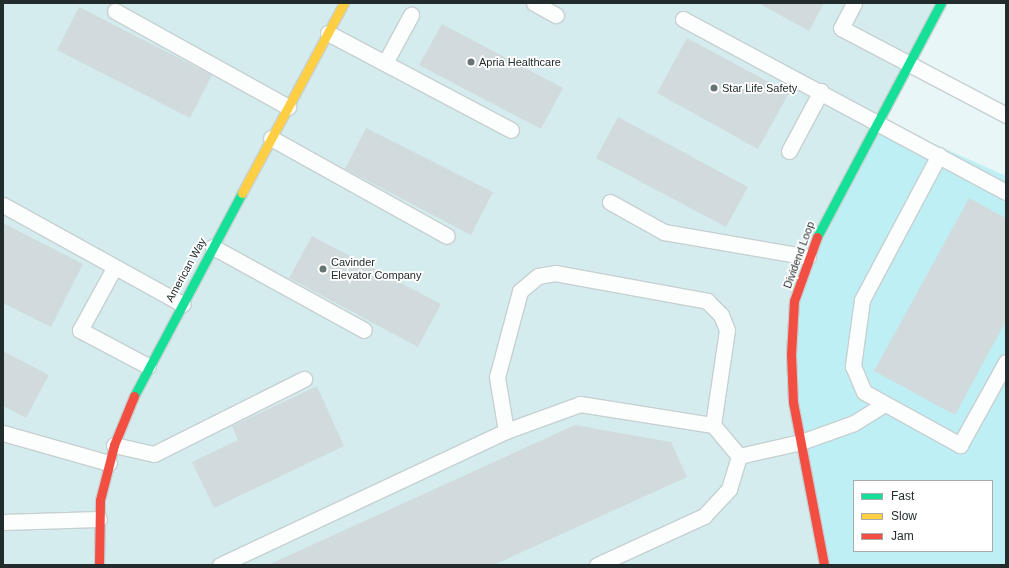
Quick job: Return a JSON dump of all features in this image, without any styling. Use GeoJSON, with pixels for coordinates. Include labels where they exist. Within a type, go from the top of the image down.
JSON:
{"type":"FeatureCollection","features":[{"type":"Feature","properties":{"kind":"street","name":"American Way"},"geometry":{"type":"LineString","coordinates":[[99,565],[100,500],[109,463],[114,445],[148,366],[344,3]]}},
{"type":"Feature","properties":{"kind":"street","name":"Dividend Loop"},"geometry":{"type":"LineString","coordinates":[[824,565],[793,402],[791,354],[794,301],[808,257],[908,63],[936,5]]}},
{"type":"Feature","properties":{"kind":"lane"},"geometry":{"type":"LineString","coordinates":[[534,3],[556,15]]}},
{"type":"Feature","properties":{"kind":"lane"},"geometry":{"type":"LineString","coordinates":[[854,3],[842,28],[1006,115]]}},
{"type":"Feature","properties":{"kind":"lane"},"geometry":{"type":"LineString","coordinates":[[115,11],[288,107]]}},
{"type":"Feature","properties":{"kind":"lane"},"geometry":{"type":"LineString","coordinates":[[385,63],[411,15]]}},
{"type":"Feature","properties":{"kind":"lane"},"geometry":{"type":"LineString","coordinates":[[684,20],[878,120],[1006,192]]}},
{"type":"Feature","properties":{"kind":"lane"},"geometry":{"type":"LineString","coordinates":[[328,33],[511,130]]}},
{"type":"Feature","properties":{"kind":"lane"},"geometry":{"type":"LineString","coordinates":[[789,151],[821,91]]}},
{"type":"Feature","properties":{"kind":"lane"},"geometry":{"type":"LineString","coordinates":[[271,138],[446,236]]}},
{"type":"Feature","properties":{"kind":"lane"},"geometry":{"type":"LineString","coordinates":[[939,155],[862,300],[853,366],[864,392],[960,445],[1006,362]]}},
{"type":"Feature","properties":{"kind":"lane"},"geometry":{"type":"LineString","coordinates":[[610,202],[664,232],[808,257]]}},
{"type":"Feature","properties":{"kind":"lane"},"geometry":{"type":"LineString","coordinates":[[3,205],[114,268],[182,304]]}},
{"type":"Feature","properties":{"kind":"lane"},"geometry":{"type":"LineString","coordinates":[[212,247],[364,330]]}},
{"type":"Feature","properties":{"kind":"lane"},"geometry":{"type":"LineString","coordinates":[[114,268],[80,330],[148,366]]}},
{"type":"Feature","properties":{"kind":"lane"},"geometry":{"type":"LineString","coordinates":[[506,431],[497,377],[520,291],[538,276],[555,273],[707,301],[721,315],[727,330],[714,425]]}},
{"type":"Feature","properties":{"kind":"lane"},"geometry":{"type":"LineString","coordinates":[[114,445],[154,454],[304,378]]}},
{"type":"Feature","properties":{"kind":"lane"},"geometry":{"type":"LineString","coordinates":[[220,565],[506,431],[580,404],[714,425],[739,456]]}},
{"type":"Feature","properties":{"kind":"lane"},"geometry":{"type":"LineString","coordinates":[[739,456],[801,442],[854,423],[885,404]]}},
{"type":"Feature","properties":{"kind":"lane"},"geometry":{"type":"LineString","coordinates":[[3,433],[109,463]]}},
{"type":"Feature","properties":{"kind":"lane"},"geometry":{"type":"LineString","coordinates":[[597,565],[704,516],[729,489],[739,456]]}},
{"type":"Feature","properties":{"kind":"lane"},"geometry":{"type":"LineString","coordinates":[[3,522],[99,519]]}},
{"type":"Feature","properties":{"kind":"shaded area"},"geometry":{"type":"Polygon","coordinates":[[[3,3],[946,3],[794,301],[824,565],[3,565],[3,3]]]}},
{"type":"Feature","properties":{"kind":"shaded area"},"geometry":{"type":"Polygon","coordinates":[[[881,120],[1006,176],[1006,565],[824,565],[793,402],[794,301],[881,120]]]}},
{"type":"Feature","properties":{"kind":"building"},"geometry":{"type":"Polygon","coordinates":[[[758,3],[824,3],[809,31],[758,3]]]}},
{"type":"Feature","properties":{"kind":"building"},"geometry":{"type":"Polygon","coordinates":[[[79,7],[212,75],[190,118],[57,50],[79,7]]]}},
{"type":"Feature","properties":{"kind":"building"},"geometry":{"type":"Polygon","coordinates":[[[442,24],[563,88],[541,129],[419,65],[442,24]]]}},
{"type":"Feature","properties":{"kind":"building"},"geometry":{"type":"Polygon","coordinates":[[[687,38],[789,93],[758,149],[657,93],[687,38]]]}},
{"type":"Feature","properties":{"kind":"building"},"geometry":{"type":"Polygon","coordinates":[[[618,117],[748,187],[726,227],[596,158],[618,117]]]}},
{"type":"Feature","properties":{"kind":"building"},"geometry":{"type":"Polygon","coordinates":[[[366,128],[493,192],[471,235],[345,169],[366,128]]]}},
{"type":"Feature","properties":{"kind":"building"},"geometry":{"type":"Polygon","coordinates":[[[969,198],[1006,218],[1006,321],[955,415],[874,371],[969,198]]]}},
{"type":"Feature","properties":{"kind":"building"},"geometry":{"type":"Polygon","coordinates":[[[3,223],[83,264],[51,327],[3,303],[3,223]]]}},
{"type":"Feature","properties":{"kind":"building"},"geometry":{"type":"Polygon","coordinates":[[[312,236],[441,304],[418,347],[289,278],[312,236]]]}},
{"type":"Feature","properties":{"kind":"building"},"geometry":{"type":"Polygon","coordinates":[[[3,351],[49,375],[26,418],[3,406],[3,351]]]}},
{"type":"Feature","properties":{"kind":"building"},"geometry":{"type":"Polygon","coordinates":[[[317,386],[344,446],[214,508],[192,462],[238,440],[232,426],[317,386]]]}},
{"type":"Feature","properties":{"kind":"building"},"geometry":{"type":"Polygon","coordinates":[[[575,425],[671,442],[687,477],[494,565],[268,565],[575,425]]]}},
{"type":"Feature","properties":{"kind":"traffic: fast"},"geometry":{"type":"LineString","coordinates":[[817,237],[941,3]]}},
{"type":"Feature","properties":{"kind":"traffic: fast"},"geometry":{"type":"LineString","coordinates":[[134,396],[242,193]]}},
{"type":"Feature","properties":{"kind":"traffic: slow"},"geometry":{"type":"LineString","coordinates":[[242,193],[344,3]]}},
{"type":"Feature","properties":{"kind":"traffic: jam"},"geometry":{"type":"LineString","coordinates":[[817,237],[794,301],[791,354],[793,402],[824,565]]}},
{"type":"Feature","properties":{"kind":"traffic: jam"},"geometry":{"type":"LineString","coordinates":[[99,565],[100,500],[114,445],[134,396]]}},
{"type":"Feature","properties":{"kind":"place","name":"Apria Healthcare"},"geometry":{"type":"Point","coordinates":[471,62]}},
{"type":"Feature","properties":{"kind":"place","name":"Star Life Safety"},"geometry":{"type":"Point","coordinates":[714,88]}},
{"type":"Feature","properties":{"kind":"place","name":"Cavinder Elevator Company"},"geometry":{"type":"Point","coordinates":[323,269]}}]}
